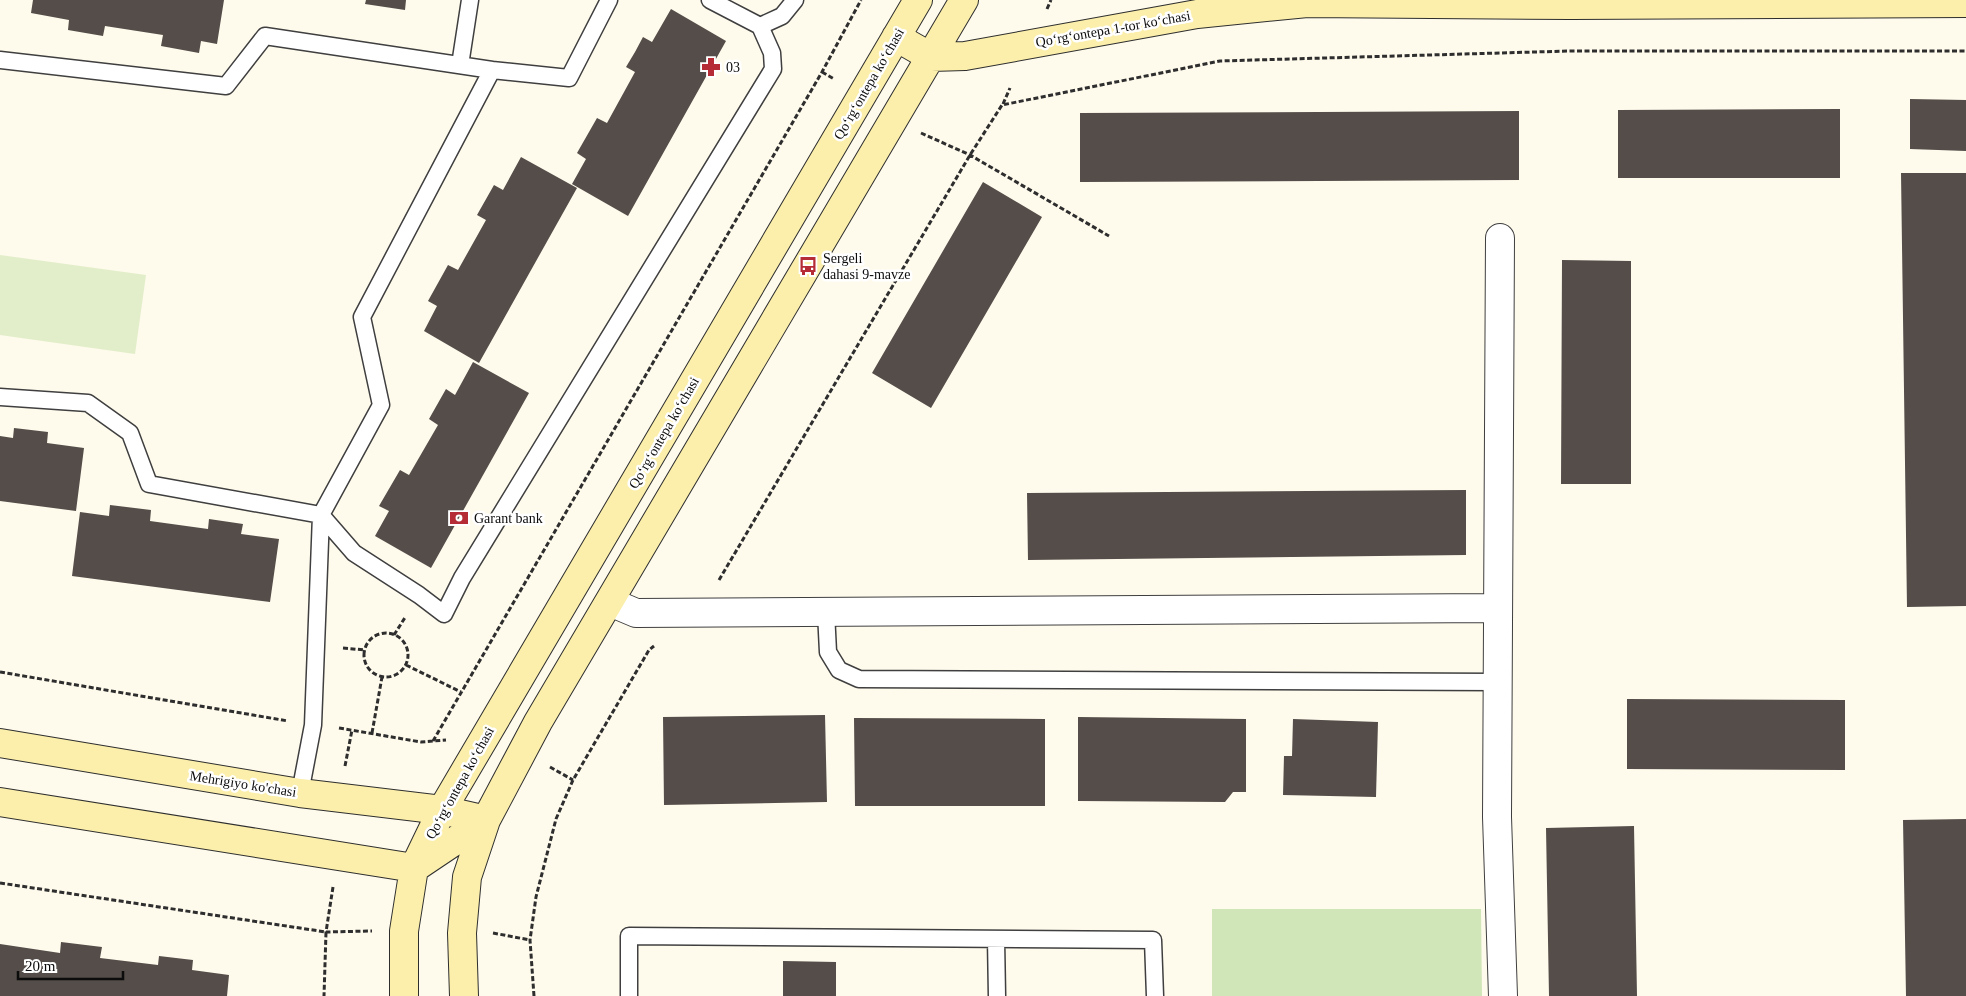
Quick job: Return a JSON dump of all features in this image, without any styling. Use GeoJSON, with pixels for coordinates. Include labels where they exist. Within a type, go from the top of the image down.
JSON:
{"type":"FeatureCollection","features":[{"type":"Feature","properties":{"kind":"main road","name":"Qoʻrgʻontepa koʻchasi"},"geometry":{"type":"LineString","coordinates":[[404,996],[404,931],[414,868],[442,810],[918,0]]}},
{"type":"Feature","properties":{"kind":"main road","name":"Qoʻrgʻontepa koʻchasi"},"geometry":{"type":"LineString","coordinates":[[464,996],[462,933],[467,877],[486,820],[538,722],[964,0]]}},
{"type":"Feature","properties":{"kind":"main road","name":"Qoʻrgʻontepa 1-tor koʻchasi"},"geometry":{"type":"LineString","coordinates":[[931,57],[966,56],[1201,7],[1307,2],[1416,1],[1581,5],[1966,3]]}},
{"type":"Feature","properties":{"kind":"main road"},"geometry":{"type":"LineString","coordinates":[[896,37],[931,57]]}},
{"type":"Feature","properties":{"kind":"main road","name":"Mehrigiyo ko'chasi"},"geometry":{"type":"LineString","coordinates":[[0,743],[300,793],[442,810],[486,820]]}},
{"type":"Feature","properties":{"kind":"main road"},"geometry":{"type":"LineString","coordinates":[[0,802],[414,868]]}},
{"type":"Feature","properties":{"kind":"main road","name":"Qoʻrgʻontepa koʻchasi"},"geometry":{"type":"LineString","coordinates":[[414,868],[486,820]]}},
{"type":"Feature","properties":{"kind":"street"},"geometry":{"type":"LineString","coordinates":[[1500,238],[1497,817],[1503,996]]}},
{"type":"Feature","properties":{"kind":"street"},"geometry":{"type":"LineString","coordinates":[[610,602],[636,613],[1498,608]]}},
{"type":"Feature","properties":{"kind":"lane"},"geometry":{"type":"LineString","coordinates":[[460,65],[470,0]]}},
{"type":"Feature","properties":{"kind":"lane"},"geometry":{"type":"LineString","coordinates":[[0,60],[226,86],[265,36],[492,70],[569,78],[609,0]]}},
{"type":"Feature","properties":{"kind":"lane"},"geometry":{"type":"LineString","coordinates":[[0,397],[88,403],[130,433],[149,484],[321,514],[354,553],[419,595],[444,614],[467,569],[773,69],[772,53],[760,26],[710,0]]}},
{"type":"Feature","properties":{"kind":"lane"},"geometry":{"type":"LineString","coordinates":[[760,26],[782,16],[796,0]]}},
{"type":"Feature","properties":{"kind":"lane"},"geometry":{"type":"LineString","coordinates":[[300,793],[313,725],[321,514],[381,405],[362,317],[492,70]]}},
{"type":"Feature","properties":{"kind":"lane"},"geometry":{"type":"LineString","coordinates":[[826,612],[828,652],[839,670],[859,679],[1498,682]]}},
{"type":"Feature","properties":{"kind":"lane"},"geometry":{"type":"LineString","coordinates":[[628,996],[629,936],[1153,940],[1155,996]]}},
{"type":"Feature","properties":{"kind":"lane"},"geometry":{"type":"LineString","coordinates":[[996,939],[997,996]]}},
{"type":"Feature","properties":{"kind":"path"},"geometry":{"type":"LineString","coordinates":[[433,741],[822,72],[861,0]]}},
{"type":"Feature","properties":{"kind":"path"},"geometry":{"type":"LineString","coordinates":[[1047,9],[1051,0]]}},
{"type":"Feature","properties":{"kind":"path"},"geometry":{"type":"LineString","coordinates":[[1002,105],[1220,60],[1570,51],[1966,51]]}},
{"type":"Feature","properties":{"kind":"path"},"geometry":{"type":"LineString","coordinates":[[700,613],[970,155],[1002,105],[1010,88]]}},
{"type":"Feature","properties":{"kind":"path"},"geometry":{"type":"LineString","coordinates":[[918,131],[970,155],[1109,236]]}},
{"type":"Feature","properties":{"kind":"path"},"geometry":{"type":"LineString","coordinates":[[380,635],[394,635],[406,647],[408,656],[406,665],[392,677],[382,677],[367,667],[365,650],[368,643],[380,635]]}},
{"type":"Feature","properties":{"kind":"path"},"geometry":{"type":"LineString","coordinates":[[534,996],[530,940],[536,898],[556,819],[574,780],[649,650],[656,645]]}},
{"type":"Feature","properties":{"kind":"path"},"geometry":{"type":"LineString","coordinates":[[406,665],[460,692]]}},
{"type":"Feature","properties":{"kind":"path"},"geometry":{"type":"LineString","coordinates":[[0,672],[421,742],[448,739]]}},
{"type":"Feature","properties":{"kind":"path"},"geometry":{"type":"LineString","coordinates":[[372,733],[382,677]]}},
{"type":"Feature","properties":{"kind":"path"},"geometry":{"type":"LineString","coordinates":[[548,766],[574,780]]}},
{"type":"Feature","properties":{"kind":"path"},"geometry":{"type":"LineString","coordinates":[[0,883],[326,932],[368,931]]}},
{"type":"Feature","properties":{"kind":"path"},"geometry":{"type":"LineString","coordinates":[[324,996],[326,932]]}},
{"type":"Feature","properties":{"kind":"path"},"geometry":{"type":"LineString","coordinates":[[491,933],[530,940]]}},
{"type":"Feature","properties":{"kind":"green space"},"geometry":{"type":"Polygon","coordinates":[[[0,255],[146,275],[135,354],[0,335],[0,255]]]}},
{"type":"Feature","properties":{"kind":"green space"},"geometry":{"type":"Polygon","coordinates":[[[1212,909],[1481,909],[1482,996],[1212,996],[1212,909]]]}},
{"type":"Feature","properties":{"kind":"building"},"geometry":{"type":"Polygon","coordinates":[[[33,0],[224,0],[217,44],[201,41],[199,53],[161,46],[163,35],[105,26],[103,36],[68,30],[69,20],[31,13],[33,0]]]}},
{"type":"Feature","properties":{"kind":"building"},"geometry":{"type":"Polygon","coordinates":[[[366,0],[406,0],[405,10],[365,4],[366,0]]]}},
{"type":"Feature","properties":{"kind":"building"},"geometry":{"type":"Polygon","coordinates":[[[671,9],[726,41],[628,216],[572,184],[586,159],[577,153],[597,118],[607,123],[635,72],[626,67],[643,37],[652,42],[671,9]]]}},
{"type":"Feature","properties":{"kind":"building"},"geometry":{"type":"Polygon","coordinates":[[[1910,99],[1966,100],[1966,151],[1910,149],[1910,99]]]}},
{"type":"Feature","properties":{"kind":"building"},"geometry":{"type":"Polygon","coordinates":[[[1840,109],[1840,178],[1618,178],[1618,110],[1840,109]]]}},
{"type":"Feature","properties":{"kind":"building"},"geometry":{"type":"Polygon","coordinates":[[[1519,111],[1519,180],[1080,182],[1080,113],[1519,111]]]}},
{"type":"Feature","properties":{"kind":"building"},"geometry":{"type":"Polygon","coordinates":[[[521,157],[577,188],[479,363],[424,331],[437,306],[428,301],[448,265],[458,270],[486,220],[477,215],[494,185],[503,190],[521,157]]]}},
{"type":"Feature","properties":{"kind":"building"},"geometry":{"type":"Polygon","coordinates":[[[1901,173],[1966,173],[1966,606],[1907,607],[1901,173]]]}},
{"type":"Feature","properties":{"kind":"building"},"geometry":{"type":"Polygon","coordinates":[[[983,182],[1042,217],[931,408],[872,373],[983,182]]]}},
{"type":"Feature","properties":{"kind":"building"},"geometry":{"type":"Polygon","coordinates":[[[1562,260],[1631,261],[1631,484],[1561,484],[1562,260]]]}},
{"type":"Feature","properties":{"kind":"building"},"geometry":{"type":"Polygon","coordinates":[[[473,362],[529,393],[431,568],[375,536],[389,511],[379,506],[400,470],[409,475],[438,425],[429,419],[446,389],[455,395],[473,362]]]}},
{"type":"Feature","properties":{"kind":"building"},"geometry":{"type":"Polygon","coordinates":[[[14,428],[48,432],[47,443],[84,448],[76,511],[0,501],[0,436],[13,438],[14,428]]]}},
{"type":"Feature","properties":{"kind":"building"},"geometry":{"type":"Polygon","coordinates":[[[1466,490],[1466,555],[1028,560],[1027,493],[1466,490]]]}},
{"type":"Feature","properties":{"kind":"building"},"geometry":{"type":"Polygon","coordinates":[[[110,505],[151,510],[150,521],[208,529],[209,519],[243,524],[241,534],[279,539],[270,602],[72,576],[80,512],[109,516],[110,505]]]}},
{"type":"Feature","properties":{"kind":"building"},"geometry":{"type":"Polygon","coordinates":[[[1627,699],[1845,700],[1845,770],[1627,769],[1627,699]]]}},
{"type":"Feature","properties":{"kind":"building"},"geometry":{"type":"Polygon","coordinates":[[[825,715],[827,802],[664,805],[663,717],[825,715]]]}},
{"type":"Feature","properties":{"kind":"building"},"geometry":{"type":"Polygon","coordinates":[[[1078,717],[1246,719],[1246,792],[1233,792],[1225,802],[1078,801],[1078,717]]]}},
{"type":"Feature","properties":{"kind":"building"},"geometry":{"type":"Polygon","coordinates":[[[854,718],[1045,719],[1045,806],[855,806],[854,718]]]}},
{"type":"Feature","properties":{"kind":"building"},"geometry":{"type":"Polygon","coordinates":[[[1293,719],[1378,722],[1376,797],[1283,795],[1284,756],[1292,756],[1293,719]]]}},
{"type":"Feature","properties":{"kind":"building"},"geometry":{"type":"Polygon","coordinates":[[[1966,819],[1966,996],[1906,996],[1903,820],[1966,819]]]}},
{"type":"Feature","properties":{"kind":"building"},"geometry":{"type":"Polygon","coordinates":[[[1634,826],[1637,996],[1549,996],[1546,828],[1634,826]]]}},
{"type":"Feature","properties":{"kind":"building"},"geometry":{"type":"Polygon","coordinates":[[[61,942],[102,947],[100,958],[158,965],[159,956],[193,960],[192,970],[229,975],[227,996],[0,996],[0,944],[60,953],[61,942]]]}},
{"type":"Feature","properties":{"kind":"building"},"geometry":{"type":"Polygon","coordinates":[[[783,961],[836,962],[836,996],[783,996],[783,961]]]}},
{"type":"Feature","properties":{"kind":"place","name":"03"},"geometry":{"type":"Point","coordinates":[711,67]}},
{"type":"Feature","properties":{"kind":"place","name":"Sergeli dahasi 9-mavze"},"geometry":{"type":"Point","coordinates":[808,266]}},
{"type":"Feature","properties":{"kind":"place","name":"Garant bank"},"geometry":{"type":"Point","coordinates":[459,518]}}]}
